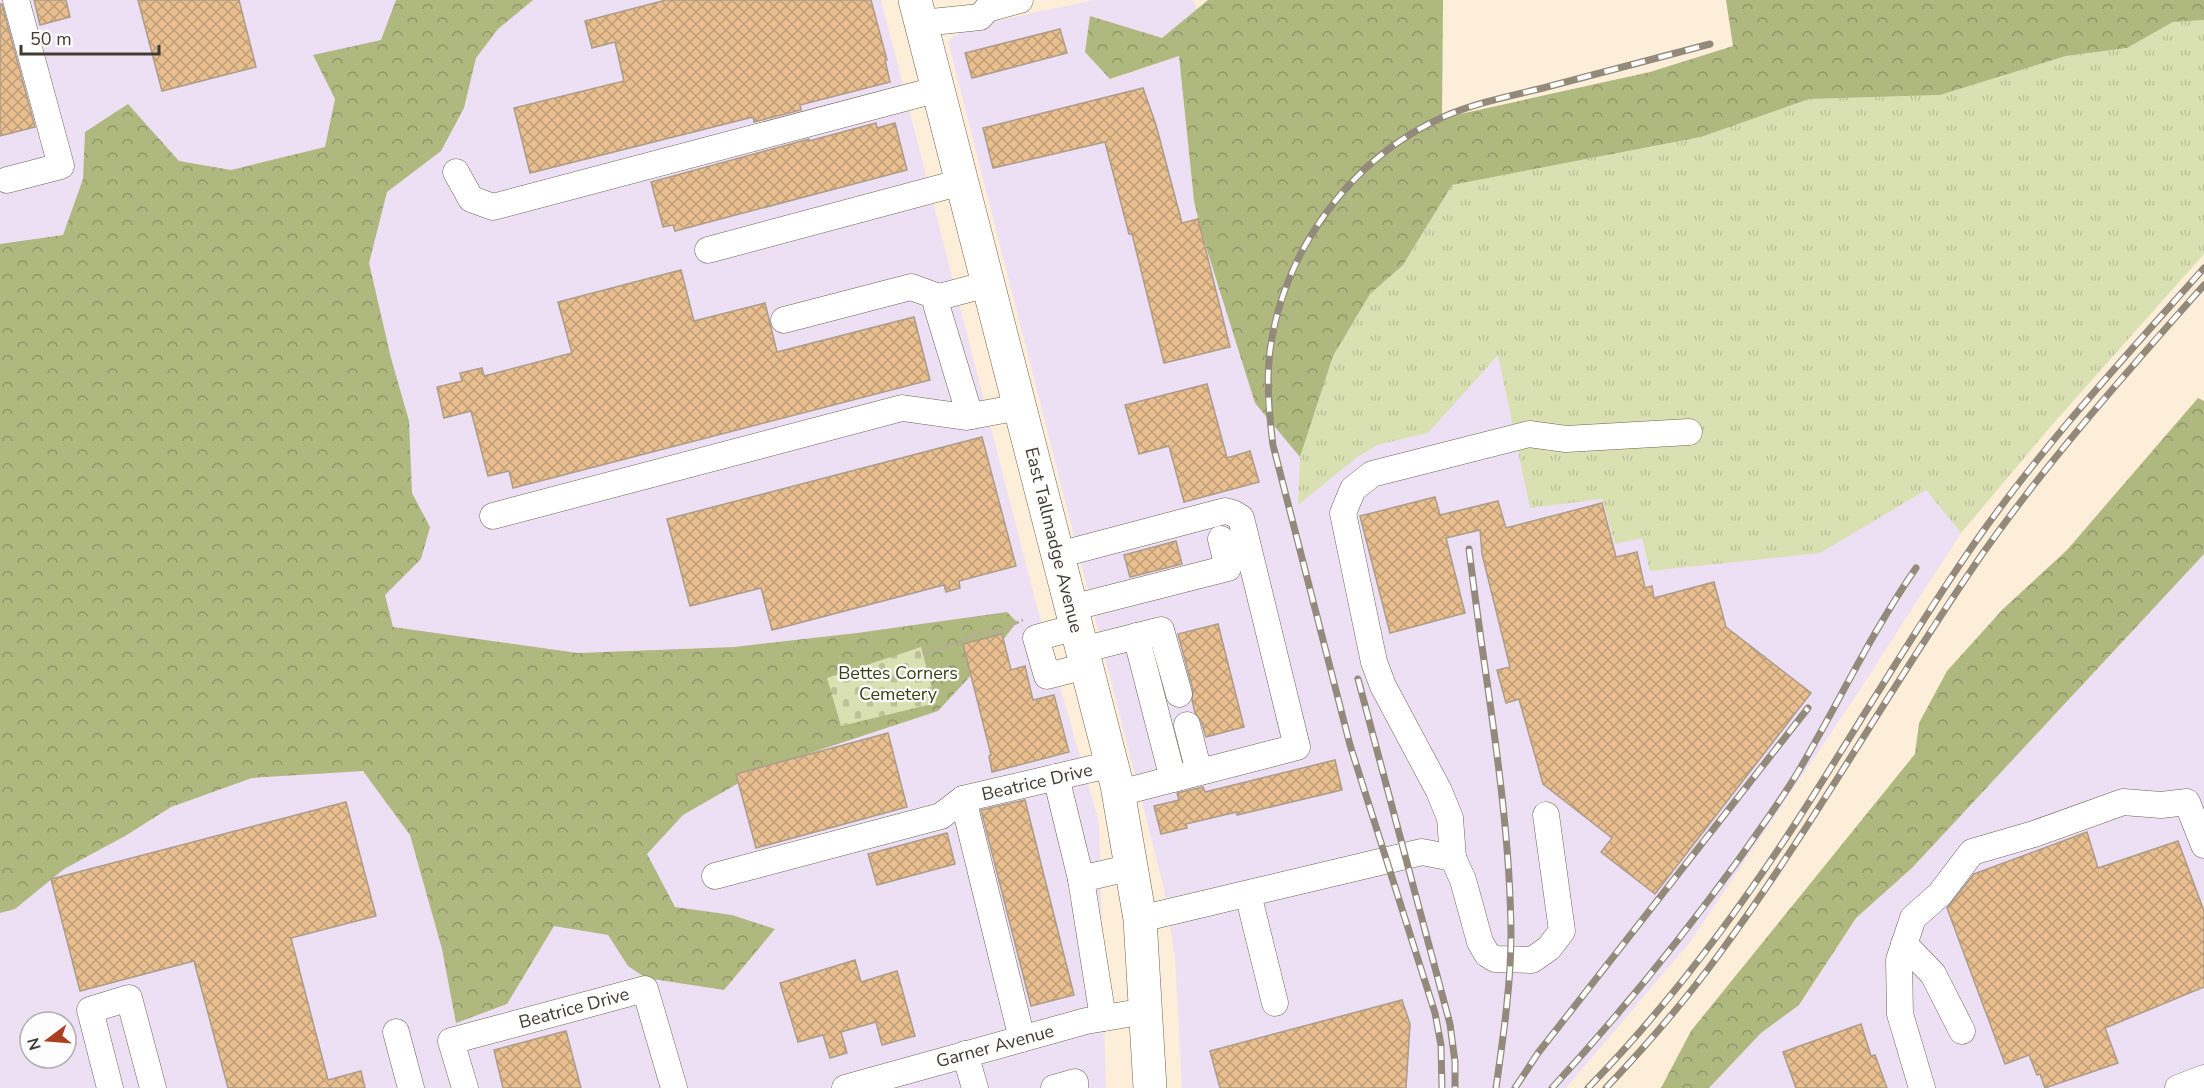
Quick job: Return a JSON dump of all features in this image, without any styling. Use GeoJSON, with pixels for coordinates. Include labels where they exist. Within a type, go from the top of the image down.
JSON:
{"type":"FeatureCollection","features":[{"type":"Feature","properties":{"kind":"main road","name":"East Tallmadge Avenue"},"geometry":{"type":"LineString","coordinates":[[918,12],[1115,778],[1140,919],[1150,1088]]}},
{"type":"Feature","properties":{"kind":"street"},"geometry":{"type":"LineString","coordinates":[[7,180],[62,166],[16,0]]}},
{"type":"Feature","properties":{"kind":"street"},"geometry":{"type":"LineString","coordinates":[[918,12],[987,9],[1020,0]]}},
{"type":"Feature","properties":{"kind":"street"},"geometry":{"type":"LineString","coordinates":[[456,172],[471,199],[493,207],[939,89]]}},
{"type":"Feature","properties":{"kind":"street"},"geometry":{"type":"LineString","coordinates":[[708,250],[962,182]]}},
{"type":"Feature","properties":{"kind":"street"},"geometry":{"type":"LineString","coordinates":[[784,320],[911,287],[939,297],[988,284]]}},
{"type":"Feature","properties":{"kind":"street"},"geometry":{"type":"LineString","coordinates":[[939,297],[936,304],[970,416]]}},
{"type":"Feature","properties":{"kind":"street"},"geometry":{"type":"LineString","coordinates":[[493,516],[902,408],[970,416],[1020,407]]}},
{"type":"Feature","properties":{"kind":"street"},"geometry":{"type":"LineString","coordinates":[[1546,815],[1562,932],[1549,948],[1532,960],[1495,959],[1487,954],[1480,942],[1463,880],[1454,858],[1450,818],[1439,790],[1383,686],[1374,662],[1343,513],[1353,489],[1372,474],[1529,434],[1566,439],[1689,432]]}},
{"type":"Feature","properties":{"kind":"street","name":"Beatrice Drive"},"geometry":{"type":"LineString","coordinates":[[715,876],[941,816],[963,800],[1056,777],[1173,779],[1297,747],[1241,518],[1225,511],[1058,555]]}},
{"type":"Feature","properties":{"kind":"street"},"geometry":{"type":"LineString","coordinates":[[1079,638],[1228,568],[1221,539]]}},
{"type":"Feature","properties":{"kind":"street"},"geometry":{"type":"LineString","coordinates":[[1079,638],[1136,636],[1161,630],[1179,694]]}},
{"type":"Feature","properties":{"kind":"street"},"geometry":{"type":"LineString","coordinates":[[1136,636],[1173,779]]}},
{"type":"Feature","properties":{"kind":"street"},"geometry":{"type":"LineString","coordinates":[[1187,725],[1199,772]]}},
{"type":"Feature","properties":{"kind":"street"},"geometry":{"type":"LineString","coordinates":[[1056,777],[1081,879],[1103,1018]]}},
{"type":"Feature","properties":{"kind":"street","name":"Beatrice Drive"},"geometry":{"type":"LineString","coordinates":[[963,800],[1022,1039]]}},
{"type":"Feature","properties":{"kind":"street"},"geometry":{"type":"LineString","coordinates":[[1922,1088],[1900,1014],[1899,960],[1912,918],[1940,894],[1972,852],[2034,834],[2123,802],[2161,805],[2187,802],[2204,845]]}},
{"type":"Feature","properties":{"kind":"street"},"geometry":{"type":"LineString","coordinates":[[1140,919],[1422,852],[1454,858]]}},
{"type":"Feature","properties":{"kind":"street"},"geometry":{"type":"LineString","coordinates":[[1081,879],[1132,867]]}},
{"type":"Feature","properties":{"kind":"street"},"geometry":{"type":"LineString","coordinates":[[1248,894],[1275,1003]]}},
{"type":"Feature","properties":{"kind":"street"},"geometry":{"type":"LineString","coordinates":[[1904,944],[1934,974],[1962,1031]]}},
{"type":"Feature","properties":{"kind":"street","name":"Beatrice Drive"},"geometry":{"type":"LineString","coordinates":[[465,1088],[452,1041],[645,989],[674,1088]]}},
{"type":"Feature","properties":{"kind":"street"},"geometry":{"type":"LineString","coordinates":[[110,1088],[90,1010],[129,998],[153,1088]]}},
{"type":"Feature","properties":{"kind":"street","name":"Garner Avenue"},"geometry":{"type":"LineString","coordinates":[[845,1088],[1103,1018],[1146,1011]]}},
{"type":"Feature","properties":{"kind":"street"},"geometry":{"type":"LineString","coordinates":[[396,1032],[411,1088]]}},
{"type":"Feature","properties":{"kind":"street"},"geometry":{"type":"LineString","coordinates":[[965,1054],[975,1088]]}},
{"type":"Feature","properties":{"kind":"street"},"geometry":{"type":"LineString","coordinates":[[2178,1088],[2204,1078]]}},
{"type":"Feature","properties":{"kind":"street"},"geometry":{"type":"LineString","coordinates":[[1053,1088],[1075,1082],[1075,1088]]}},
{"type":"Feature","properties":{"kind":"path"},"geometry":{"type":"LineString","coordinates":[[923,654],[957,643],[978,633],[995,632],[1025,619]]}},
{"type":"Feature","properties":{"kind":"shaded area"},"geometry":{"type":"Polygon","coordinates":[[[0,0],[881,0],[1037,607],[1099,822],[1106,1088],[0,1088],[0,0]]]}},
{"type":"Feature","properties":{"kind":"shaded area"},"geometry":{"type":"Polygon","coordinates":[[[1094,0],[1193,0],[1197,9],[1162,39],[1090,16],[1111,79],[1179,56],[1194,201],[1201,231],[1300,456],[1333,356],[1370,294],[1403,265],[1452,185],[1867,415],[1961,533],[1857,694],[1690,942],[1566,1088],[1182,1088],[1175,958],[1164,889],[948,41],[968,27],[1094,0]]]}},
{"type":"Feature","properties":{"kind":"shaded area"},"geometry":{"type":"Polygon","coordinates":[[[2204,554],[2204,1088],[1709,1088],[1761,1033],[1799,1005],[1856,918],[1912,868],[2204,554]]]}},
{"type":"Feature","properties":{"kind":"green space"},"geometry":{"type":"Polygon","coordinates":[[[396,0],[533,0],[498,29],[476,58],[464,108],[441,151],[387,192],[369,263],[391,358],[409,421],[412,493],[430,527],[421,559],[385,595],[393,627],[578,653],[734,647],[1007,612],[1017,622],[1000,644],[938,711],[765,768],[683,815],[647,854],[675,907],[732,915],[775,929],[724,990],[646,978],[628,966],[608,935],[554,926],[507,1004],[456,1023],[442,949],[410,835],[363,771],[252,778],[171,807],[125,836],[64,869],[15,909],[0,913],[0,244],[63,235],[83,179],[85,132],[128,104],[179,161],[231,170],[325,147],[335,99],[313,55],[381,40],[396,0]]]}},
{"type":"Feature","properties":{"kind":"green space"},"geometry":{"type":"Polygon","coordinates":[[[1208,0],[1443,0],[1442,118],[1650,72],[1733,46],[1726,0],[2204,0],[2204,20],[2173,22],[2127,48],[2066,56],[1940,95],[1809,99],[1701,137],[1452,185],[1403,265],[1370,294],[1333,356],[1300,457],[1255,403],[1201,231],[1194,201],[1179,56],[1110,79],[1085,52],[1090,16],[1162,38],[1208,0]]]}},
{"type":"Feature","properties":{"kind":"green space"},"geometry":{"type":"Polygon","coordinates":[[[2204,20],[2204,254],[2051,426],[1961,533],[1926,490],[1820,553],[1650,571],[1642,538],[1615,544],[1602,499],[1530,508],[1498,355],[1428,433],[1377,445],[1356,458],[1298,505],[1300,457],[1333,356],[1370,294],[1403,265],[1452,185],[1701,137],[1809,99],[1940,95],[2066,56],[2127,48],[2173,22],[2204,20]]]}},
{"type":"Feature","properties":{"kind":"green space"},"geometry":{"type":"Polygon","coordinates":[[[2198,398],[2204,401],[2204,554],[1912,868],[1856,918],[1799,1005],[1761,1033],[1709,1088],[1661,1088],[1691,1031],[1915,754],[1919,723],[1947,671],[2003,609],[2067,550],[2198,398]]]}},
{"type":"Feature","properties":{"kind":"green space","name":"Bettes Corners Cemetery"},"geometry":{"type":"Polygon","coordinates":[[[921,647],[936,703],[841,726],[827,678],[921,647]]]}},
{"type":"Feature","properties":{"kind":"building"},"geometry":{"type":"Polygon","coordinates":[[[34,0],[66,0],[70,17],[40,25],[34,0]]]}},
{"type":"Feature","properties":{"kind":"building"},"geometry":{"type":"Polygon","coordinates":[[[138,0],[239,0],[256,67],[162,91],[138,0]]]}},
{"type":"Feature","properties":{"kind":"building"},"geometry":{"type":"Polygon","coordinates":[[[666,0],[871,0],[887,60],[885,60],[890,82],[800,105],[801,110],[754,122],[753,117],[530,173],[514,108],[624,81],[615,42],[592,48],[585,21],[666,0]]]}},
{"type":"Feature","properties":{"kind":"building"},"geometry":{"type":"Polygon","coordinates":[[[0,4],[2,4],[35,127],[0,136],[0,4]]]}},
{"type":"Feature","properties":{"kind":"building"},"geometry":{"type":"Polygon","coordinates":[[[1060,29],[1067,53],[972,78],[965,53],[1060,29]]]}},
{"type":"Feature","properties":{"kind":"building"},"geometry":{"type":"Polygon","coordinates":[[[1143,88],[1156,125],[1182,223],[1198,219],[1230,347],[1164,363],[1132,234],[1129,234],[1105,142],[993,168],[983,128],[1143,88]]]}},
{"type":"Feature","properties":{"kind":"building"},"geometry":{"type":"Polygon","coordinates":[[[876,123],[877,128],[895,123],[907,170],[675,231],[673,225],[663,227],[651,182],[876,123]]]}},
{"type":"Feature","properties":{"kind":"building"},"geometry":{"type":"Polygon","coordinates":[[[681,270],[694,321],[765,303],[777,352],[914,317],[930,380],[513,488],[509,471],[488,476],[471,411],[444,418],[437,387],[462,381],[460,373],[482,368],[484,376],[572,353],[558,302],[681,270]]]}},
{"type":"Feature","properties":{"kind":"building"},"geometry":{"type":"Polygon","coordinates":[[[1207,384],[1227,458],[1250,451],[1259,482],[1184,502],[1169,446],[1139,454],[1125,405],[1207,384]]]}},
{"type":"Feature","properties":{"kind":"building"},"geometry":{"type":"Polygon","coordinates":[[[982,437],[1016,566],[959,581],[960,588],[946,592],[944,585],[772,630],[761,588],[690,606],[667,519],[982,437]]]}},
{"type":"Feature","properties":{"kind":"building"},"geometry":{"type":"Polygon","coordinates":[[[1435,497],[1440,515],[1498,501],[1506,528],[1602,503],[1616,557],[1637,552],[1645,588],[1652,586],[1654,598],[1714,582],[1726,627],[1811,693],[1655,894],[1601,852],[1612,838],[1543,784],[1519,699],[1506,703],[1497,670],[1510,667],[1482,554],[1480,530],[1446,538],[1465,613],[1390,633],[1360,516],[1435,497]]]}},
{"type":"Feature","properties":{"kind":"building"},"geometry":{"type":"Polygon","coordinates":[[[1176,541],[1182,564],[1130,577],[1124,555],[1176,541]]]}},
{"type":"Feature","properties":{"kind":"building"},"geometry":{"type":"Polygon","coordinates":[[[1218,624],[1244,727],[1206,737],[1201,721],[1195,713],[1192,700],[1193,690],[1178,634],[1218,624]]]}},
{"type":"Feature","properties":{"kind":"building"},"geometry":{"type":"Polygon","coordinates":[[[1002,634],[1011,670],[1025,666],[1033,700],[1054,695],[1069,752],[992,772],[989,756],[991,755],[963,644],[1002,634]]]}},
{"type":"Feature","properties":{"kind":"building"},"geometry":{"type":"Polygon","coordinates":[[[888,733],[907,807],[756,848],[736,774],[888,733]]]}},
{"type":"Feature","properties":{"kind":"building"},"geometry":{"type":"Polygon","coordinates":[[[1335,760],[1342,790],[1237,815],[1237,812],[1186,824],[1187,828],[1161,834],[1154,806],[1179,800],[1177,793],[1203,787],[1205,792],[1335,760]]]}},
{"type":"Feature","properties":{"kind":"building"},"geometry":{"type":"Polygon","coordinates":[[[1025,800],[1074,995],[1031,1006],[981,810],[1025,800]]]}},
{"type":"Feature","properties":{"kind":"building"},"geometry":{"type":"Polygon","coordinates":[[[346,802],[376,916],[291,938],[328,1080],[361,1071],[365,1088],[228,1088],[194,961],[80,991],[51,879],[346,802]]]}},
{"type":"Feature","properties":{"kind":"building"},"geometry":{"type":"Polygon","coordinates":[[[2087,832],[2098,868],[2178,841],[2204,911],[2204,987],[2105,1028],[2118,1063],[2045,1088],[2029,1055],[2005,1064],[1947,908],[1974,874],[2087,832]]]}},
{"type":"Feature","properties":{"kind":"building"},"geometry":{"type":"Polygon","coordinates":[[[947,833],[955,864],[877,885],[868,854],[947,833]]]}},
{"type":"Feature","properties":{"kind":"building"},"geometry":{"type":"Polygon","coordinates":[[[855,960],[861,982],[897,971],[915,1036],[882,1045],[876,1022],[841,1032],[847,1053],[830,1058],[823,1035],[798,1042],[780,983],[855,960]]]}},
{"type":"Feature","properties":{"kind":"building"},"geometry":{"type":"Polygon","coordinates":[[[1402,1000],[1410,1024],[1406,1088],[1220,1088],[1210,1051],[1402,1000]]]}},
{"type":"Feature","properties":{"kind":"building"},"geometry":{"type":"Polygon","coordinates":[[[1861,1024],[1871,1056],[1875,1055],[1887,1088],[1796,1088],[1783,1052],[1861,1024]]]}},
{"type":"Feature","properties":{"kind":"building"},"geometry":{"type":"Polygon","coordinates":[[[566,1031],[581,1088],[503,1088],[494,1050],[566,1031]]]}},
{"type":"Feature","properties":{"kind":"railway"},"geometry":{"type":"LineString","coordinates":[[1442,1088],[1441,1045],[1435,1013],[1350,745],[1273,445],[1268,374],[1277,314],[1306,244],[1327,212],[1351,183],[1379,157],[1410,135],[1443,117],[1480,104],[1710,44]]}},
{"type":"Feature","properties":{"kind":"railway"},"geometry":{"type":"LineString","coordinates":[[1588,1088],[1672,994],[1748,894],[1795,824],[1929,611],[2002,505],[2086,401],[2204,268]]}},
{"type":"Feature","properties":{"kind":"railway"},"geometry":{"type":"LineString","coordinates":[[1606,1088],[1651,1039],[1707,971],[1755,904],[1949,603],[2035,483],[2146,350],[2204,285]]}},
{"type":"Feature","properties":{"kind":"railway"},"geometry":{"type":"LineString","coordinates":[[1469,549],[1501,789],[1510,886],[1510,973],[1496,1088]]}},
{"type":"Feature","properties":{"kind":"railway"},"geometry":{"type":"LineString","coordinates":[[1552,1088],[1625,1005],[1739,859],[1798,772],[1869,643],[1916,568]]}},
{"type":"Feature","properties":{"kind":"railway"},"geometry":{"type":"LineString","coordinates":[[1358,679],[1450,1024],[1455,1062],[1455,1088]]}},
{"type":"Feature","properties":{"kind":"railway"},"geometry":{"type":"LineString","coordinates":[[1515,1088],[1538,1053],[1808,708]]}}]}
